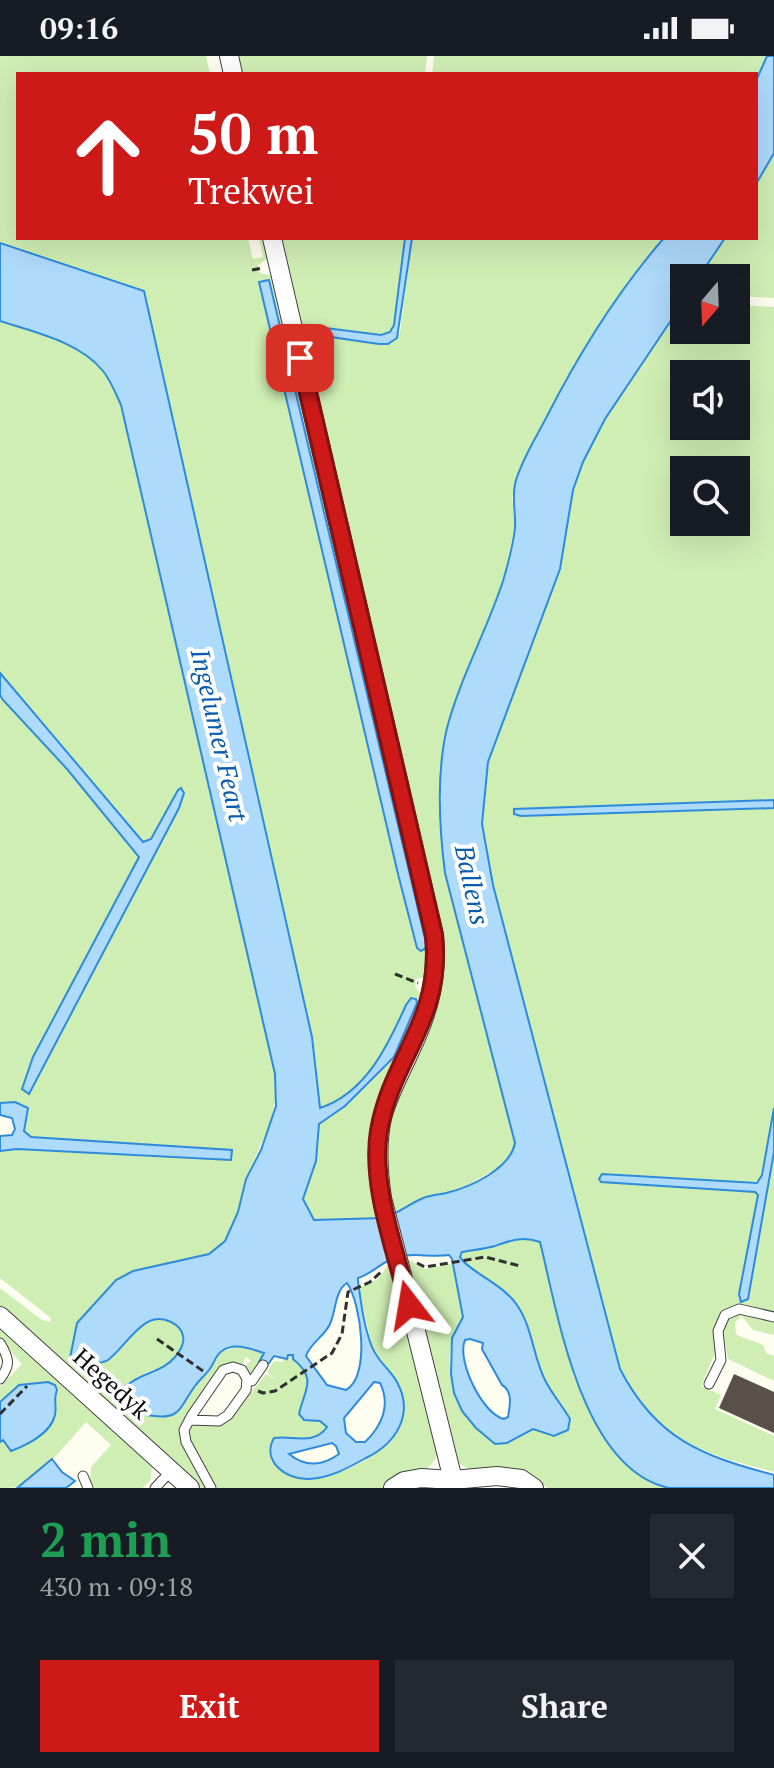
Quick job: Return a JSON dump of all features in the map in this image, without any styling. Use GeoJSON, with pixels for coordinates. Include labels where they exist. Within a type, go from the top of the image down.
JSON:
{"type":"FeatureCollection","features":[{"type":"Feature","properties":{"kind":"street"},"geometry":{"type":"LineString","coordinates":[[272,240],[434,935],[436,967],[430,1002],[387,1103],[379,1133],[378,1164],[382,1198],[454,1484]]}},
{"type":"Feature","properties":{"kind":"street","name":"Hegedyk"},"geometry":{"type":"LineString","coordinates":[[0,1316],[190,1488]]}},
{"type":"Feature","properties":{"kind":"street"},"geometry":{"type":"LineString","coordinates":[[393,1488],[412,1479],[454,1484],[508,1476],[521,1479],[534,1488]]}},
{"type":"Feature","properties":{"kind":"lane"},"geometry":{"type":"LineString","coordinates":[[709,1384],[721,1360],[718,1331],[725,1315],[739,1309],[774,1317]]}},
{"type":"Feature","properties":{"kind":"lane"},"geometry":{"type":"LineString","coordinates":[[0,1343],[8,1357],[8,1369],[0,1379]]}},
{"type":"Feature","properties":{"kind":"lane"},"geometry":{"type":"LineString","coordinates":[[189,1420],[224,1419],[263,1365]]}},
{"type":"Feature","properties":{"kind":"lane"},"geometry":{"type":"LineString","coordinates":[[211,1488],[184,1437],[184,1430],[223,1370],[238,1368],[245,1374],[248,1384]]}},
{"type":"Feature","properties":{"kind":"lane"},"geometry":{"type":"LineString","coordinates":[[155,1488],[171,1471]]}},
{"type":"Feature","properties":{"kind":"lane"},"geometry":{"type":"LineString","coordinates":[[83,1476],[88,1488]]}},
{"type":"Feature","properties":{"kind":"path"},"geometry":{"type":"LineString","coordinates":[[252,270],[259,269]]}},
{"type":"Feature","properties":{"kind":"path"},"geometry":{"type":"LineString","coordinates":[[395,974],[415,982]]}},
{"type":"Feature","properties":{"kind":"path"},"geometry":{"type":"LineString","coordinates":[[406,1256],[425,1267],[492,1257],[520,1266]]}},
{"type":"Feature","properties":{"kind":"path"},"geometry":{"type":"LineString","coordinates":[[248,1384],[263,1393],[270,1393],[337,1347],[348,1292],[375,1280],[383,1270]]}},
{"type":"Feature","properties":{"kind":"path"},"geometry":{"type":"LineString","coordinates":[[157,1339],[208,1374]]}},
{"type":"Feature","properties":{"kind":"path"},"geometry":{"type":"LineString","coordinates":[[0,1414],[27,1386]]}},
{"type":"Feature","properties":{"kind":"green space"},"geometry":{"type":"Polygon","coordinates":[[[0,56],[206,56],[210,72],[16,72],[16,240],[248,240],[253,259],[263,257],[259,240],[268,240],[268,258],[258,265],[260,273],[273,276],[428,929],[426,977],[416,979],[415,986],[423,998],[372,1125],[369,1162],[382,1218],[313,1220],[303,1199],[316,1161],[319,1124],[345,1106],[394,1057],[416,999],[411,998],[406,1004],[383,1051],[362,1079],[336,1101],[320,1109],[312,1037],[144,291],[0,243],[0,56]],[[270,280],[259,282],[398,874],[427,947],[270,280]]]}},
{"type":"Feature","properties":{"kind":"green space"},"geometry":{"type":"Polygon","coordinates":[[[233,56],[427,56],[425,72],[237,72],[233,56]]]}},
{"type":"Feature","properties":{"kind":"green space"},"geometry":{"type":"Polygon","coordinates":[[[434,56],[767,56],[758,76],[758,72],[432,72],[434,56]]]}},
{"type":"Feature","properties":{"kind":"green space"},"geometry":{"type":"Polygon","coordinates":[[[774,153],[774,298],[750,297],[750,264],[707,264],[724,240],[758,240],[758,181],[774,153]]]}},
{"type":"Feature","properties":{"kind":"green space"},"geometry":{"type":"Polygon","coordinates":[[[276,240],[405,240],[394,325],[390,332],[381,335],[318,327],[315,332],[319,336],[388,344],[400,332],[412,240],[662,240],[610,307],[565,380],[525,457],[512,497],[515,525],[505,572],[490,621],[448,727],[444,748],[440,804],[445,873],[516,1143],[514,1152],[503,1165],[464,1187],[423,1198],[392,1216],[383,1136],[439,986],[276,240]]]}},
{"type":"Feature","properties":{"kind":"green space"},"geometry":{"type":"Polygon","coordinates":[[[750,306],[774,307],[774,800],[514,809],[515,815],[774,808],[774,1108],[760,1180],[747,1183],[602,1174],[599,1179],[601,1182],[755,1192],[758,1195],[748,1299],[774,1152],[774,1314],[741,1305],[722,1310],[714,1330],[717,1349],[701,1386],[721,1395],[715,1409],[774,1436],[774,1472],[726,1459],[679,1440],[645,1411],[620,1369],[493,885],[482,824],[488,762],[560,569],[573,490],[605,419],[670,322],[670,344],[750,344],[750,306]]]}},
{"type":"Feature","properties":{"kind":"green space"},"geometry":{"type":"Polygon","coordinates":[[[0,321],[56,339],[82,352],[103,371],[121,405],[275,1074],[276,1090],[271,1118],[226,1238],[204,1255],[133,1271],[71,1354],[82,1366],[103,1362],[113,1357],[136,1330],[150,1321],[158,1319],[174,1323],[182,1333],[177,1354],[166,1365],[144,1373],[182,1409],[194,1387],[221,1352],[240,1346],[265,1353],[250,1374],[245,1367],[251,1360],[246,1357],[242,1365],[233,1362],[220,1366],[180,1430],[181,1438],[207,1488],[201,1488],[0,1306],[0,1288],[42,1320],[50,1322],[51,1318],[0,1278],[0,1151],[17,1149],[230,1160],[232,1150],[31,1137],[24,1131],[27,1108],[15,1102],[0,1103],[0,695],[67,769],[139,857],[33,1057],[26,1074],[31,1093],[70,1012],[179,808],[178,790],[151,839],[143,842],[139,839],[0,673],[0,321]]]}},
{"type":"Feature","properties":{"kind":"green space"},"geometry":{"type":"Polygon","coordinates":[[[515,1238],[540,1242],[574,1378],[645,1477],[669,1488],[548,1488],[532,1479],[472,1471],[453,1460],[406,1258],[425,1269],[454,1263],[463,1312],[452,1341],[450,1371],[457,1399],[483,1435],[495,1444],[517,1439],[525,1431],[543,1431],[570,1419],[545,1381],[524,1317],[460,1257],[461,1252],[492,1247],[515,1238]]]}},
{"type":"Feature","properties":{"kind":"green space"},"geometry":{"type":"Polygon","coordinates":[[[390,1262],[440,1447],[432,1464],[419,1473],[382,1488],[217,1488],[190,1440],[191,1427],[226,1423],[266,1374],[276,1380],[267,1372],[274,1361],[283,1362],[284,1357],[293,1355],[308,1378],[308,1389],[301,1408],[302,1418],[320,1421],[327,1427],[308,1438],[286,1437],[271,1462],[282,1470],[304,1478],[332,1475],[361,1462],[394,1437],[386,1369],[372,1347],[359,1288],[378,1279],[390,1262]]]}},
{"type":"Feature","properties":{"kind":"green space"},"geometry":{"type":"Polygon","coordinates":[[[742,1313],[774,1322],[774,1335],[753,1330],[742,1316],[735,1322],[736,1334],[761,1344],[766,1353],[774,1356],[774,1381],[728,1359],[722,1329],[729,1318],[742,1313]]]}},
{"type":"Feature","properties":{"kind":"green space"},"geometry":{"type":"Polygon","coordinates":[[[0,1325],[152,1465],[151,1479],[143,1488],[95,1488],[90,1483],[91,1467],[111,1445],[86,1422],[38,1473],[19,1486],[0,1488],[0,1442],[55,1417],[54,1396],[44,1382],[19,1385],[0,1402],[0,1387],[22,1364],[0,1339],[0,1325]]]}},
{"type":"Feature","properties":{"kind":"water"},"geometry":{"type":"Polygon","coordinates":[[[767,56],[774,56],[774,153],[758,181],[758,76],[767,56]]]}},
{"type":"Feature","properties":{"kind":"water"},"geometry":{"type":"Polygon","coordinates":[[[405,240],[412,240],[397,338],[388,344],[379,344],[317,335],[315,332],[318,327],[381,335],[390,332],[394,325],[405,240]]]}},
{"type":"Feature","properties":{"kind":"water"},"geometry":{"type":"Polygon","coordinates":[[[662,240],[724,240],[707,264],[670,264],[670,322],[605,419],[583,462],[573,490],[560,569],[488,762],[482,824],[493,885],[620,1369],[634,1393],[666,1428],[703,1452],[774,1475],[774,1488],[669,1488],[639,1475],[614,1452],[594,1421],[578,1385],[555,1308],[540,1242],[522,1239],[462,1252],[460,1257],[517,1305],[542,1373],[570,1419],[568,1430],[554,1436],[533,1429],[507,1443],[495,1444],[476,1428],[462,1411],[454,1393],[451,1374],[452,1338],[463,1317],[452,1259],[449,1255],[404,1256],[358,1278],[363,1315],[372,1347],[394,1377],[402,1394],[403,1417],[399,1427],[386,1445],[346,1469],[317,1478],[292,1476],[284,1473],[273,1461],[271,1446],[274,1438],[309,1438],[322,1433],[327,1427],[320,1421],[304,1420],[299,1414],[307,1379],[293,1355],[288,1355],[287,1359],[274,1356],[266,1367],[259,1362],[264,1353],[243,1347],[227,1348],[218,1354],[182,1407],[173,1415],[166,1416],[146,1415],[133,1410],[118,1393],[175,1357],[183,1339],[182,1331],[175,1324],[161,1319],[144,1324],[105,1362],[78,1366],[70,1358],[77,1323],[116,1280],[133,1271],[209,1254],[225,1241],[276,1106],[275,1074],[121,405],[103,371],[82,352],[56,339],[0,321],[0,243],[144,291],[312,1037],[320,1108],[336,1101],[363,1079],[383,1051],[406,1005],[411,998],[416,999],[394,1057],[345,1106],[319,1124],[316,1161],[303,1199],[314,1220],[392,1215],[424,1198],[467,1186],[488,1176],[506,1161],[515,1143],[445,873],[441,837],[441,763],[447,728],[459,691],[505,575],[515,528],[516,480],[584,348],[662,240]],[[347,1283],[343,1286],[330,1324],[306,1356],[327,1385],[346,1390],[359,1371],[361,1356],[359,1322],[347,1283]],[[465,1340],[464,1360],[480,1398],[504,1419],[508,1417],[509,1395],[482,1349],[483,1343],[465,1340]],[[374,1382],[344,1418],[346,1433],[356,1442],[365,1442],[383,1415],[385,1399],[380,1383],[374,1382]],[[332,1443],[289,1454],[313,1464],[339,1454],[332,1443]]]}},
{"type":"Feature","properties":{"kind":"water"},"geometry":{"type":"Polygon","coordinates":[[[269,280],[427,947],[421,951],[417,948],[398,874],[259,282],[269,280]]]}},
{"type":"Feature","properties":{"kind":"water"},"geometry":{"type":"Polygon","coordinates":[[[0,673],[143,842],[151,839],[178,790],[181,788],[184,793],[179,808],[29,1094],[22,1089],[33,1057],[139,857],[67,769],[3,700],[0,695],[0,673]]]}},
{"type":"Feature","properties":{"kind":"water"},"geometry":{"type":"Polygon","coordinates":[[[774,800],[774,808],[514,814],[514,809],[774,800]]]}},
{"type":"Feature","properties":{"kind":"water"},"geometry":{"type":"Polygon","coordinates":[[[15,1102],[28,1108],[24,1131],[31,1137],[232,1150],[231,1160],[17,1149],[0,1151],[0,1136],[12,1135],[15,1129],[12,1118],[0,1115],[0,1103],[15,1102]]]}},
{"type":"Feature","properties":{"kind":"water"},"geometry":{"type":"Polygon","coordinates":[[[774,1108],[774,1152],[748,1299],[741,1302],[739,1294],[758,1195],[755,1192],[601,1182],[599,1179],[602,1174],[757,1183],[762,1175],[774,1108]]]}},
{"type":"Feature","properties":{"kind":"water"},"geometry":{"type":"Polygon","coordinates":[[[48,1382],[55,1385],[57,1390],[53,1421],[38,1438],[11,1451],[3,1440],[0,1442],[0,1402],[19,1385],[48,1382]]]}},
{"type":"Feature","properties":{"kind":"water"},"geometry":{"type":"Polygon","coordinates":[[[52,1459],[62,1472],[75,1481],[66,1488],[17,1488],[52,1459]]]}},
{"type":"Feature","properties":{"kind":"building"},"geometry":{"type":"Polygon","coordinates":[[[734,1374],[774,1392],[774,1433],[719,1408],[734,1374]]]}},
{"type":"Feature","properties":{"kind":"route"},"geometry":{"type":"LineString","coordinates":[[300,358],[431,916],[436,951],[430,1002],[393,1087],[379,1133],[378,1164],[382,1198],[409,1305]]}},
{"type":"Feature","properties":{"kind":"water label","name":"Ingelumer Feart"},"geometry":{"type":"Point","coordinates":[219,735]}},
{"type":"Feature","properties":{"kind":"water label","name":"Ballens"},"geometry":{"type":"Point","coordinates":[472,885]}}]}
